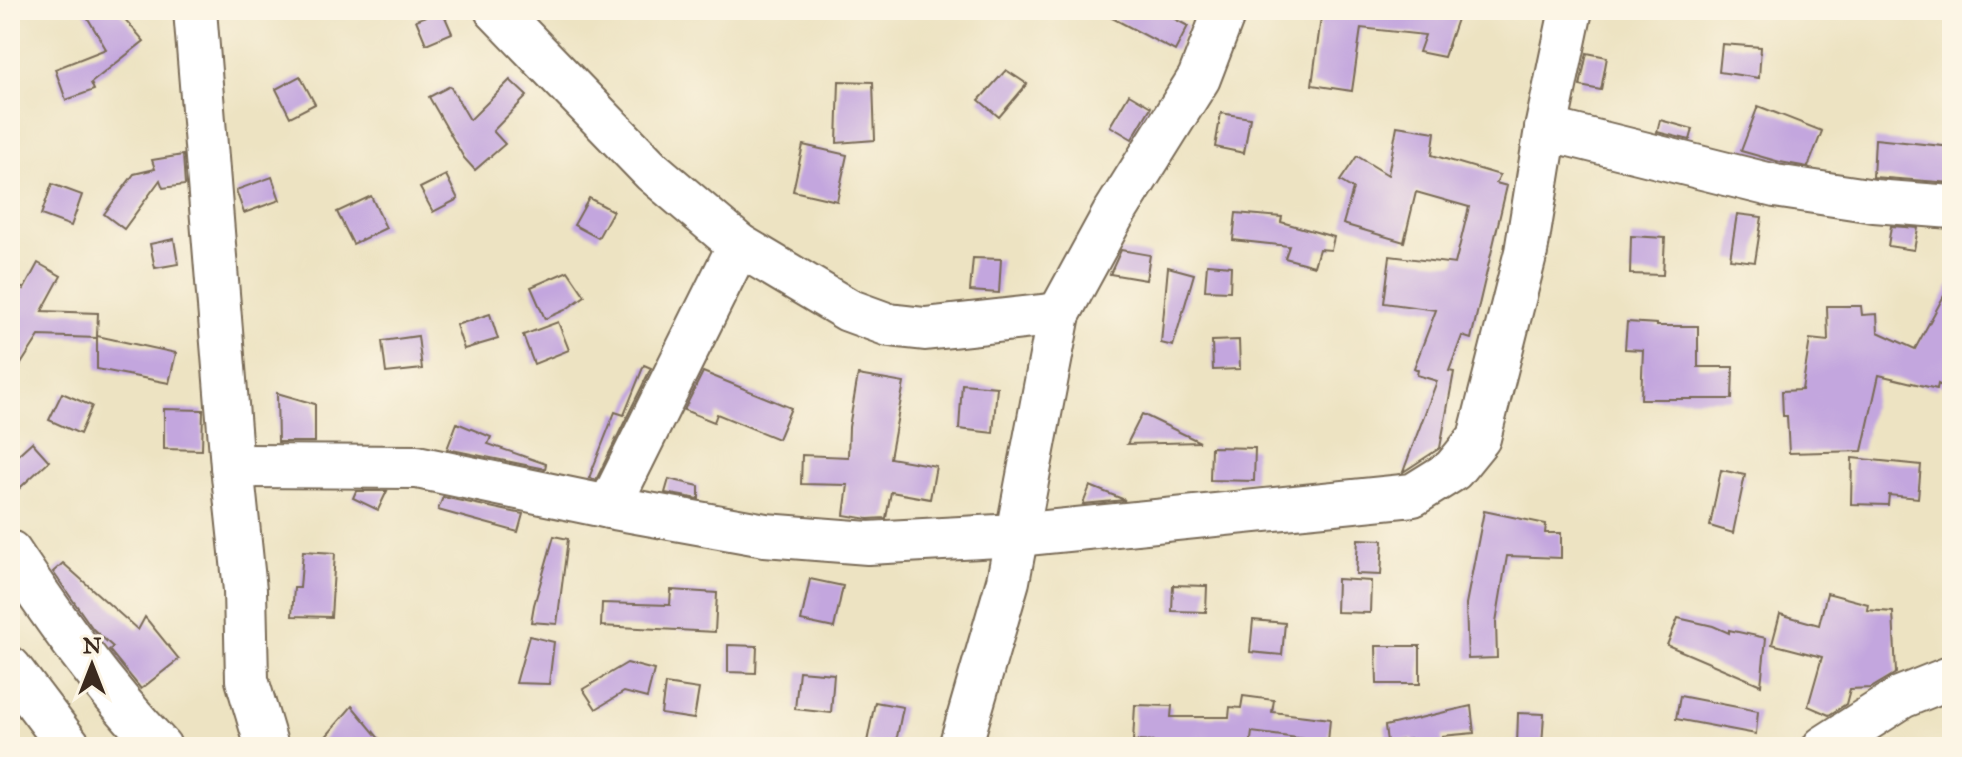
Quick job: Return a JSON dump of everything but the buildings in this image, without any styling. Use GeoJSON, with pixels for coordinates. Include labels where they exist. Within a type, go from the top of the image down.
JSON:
{"type":"FeatureCollection","features":[{"type":"Feature","properties":{"kind":"street"},"geometry":{"type":"LineString","coordinates":[[195,10],[245,590],[247,680],[267,747]]}},
{"type":"Feature","properties":{"kind":"street"},"geometry":{"type":"LineString","coordinates":[[496,10],[653,172],[739,245],[848,310],[889,325],[925,329],[1059,314]]}},
{"type":"Feature","properties":{"kind":"street"},"geometry":{"type":"LineString","coordinates":[[960,747],[1008,581],[1059,314],[1113,215],[1199,78],[1225,10]]}},
{"type":"Feature","properties":{"kind":"street"},"geometry":{"type":"LineString","coordinates":[[232,466],[417,467],[609,507],[765,535],[868,543],[1017,535],[1413,495],[1453,470],[1479,438],[1526,252],[1546,129],[1571,10]]}},
{"type":"Feature","properties":{"kind":"street"},"geometry":{"type":"LineString","coordinates":[[1546,129],[1775,186],[1874,201],[1952,207]]}},
{"type":"Feature","properties":{"kind":"street"},"geometry":{"type":"LineString","coordinates":[[609,507],[739,245]]}},
{"type":"Feature","properties":{"kind":"street"},"geometry":{"type":"LineString","coordinates":[[10,552],[68,639],[131,717],[160,747]]}},
{"type":"Feature","properties":{"kind":"street"},"geometry":{"type":"LineString","coordinates":[[10,668],[70,747]]}},
{"type":"Feature","properties":{"kind":"street"},"geometry":{"type":"LineString","coordinates":[[1824,747],[1902,697],[1952,677]]}}]}
